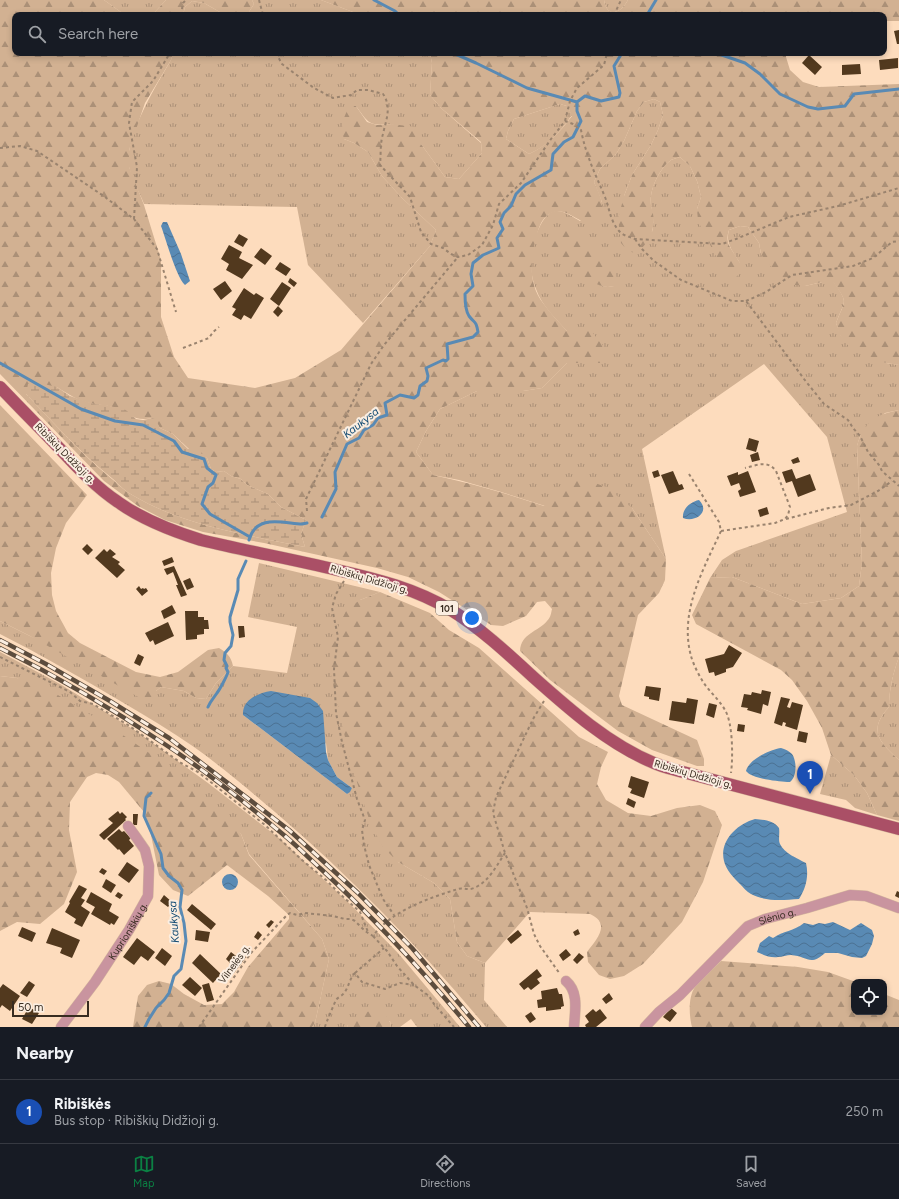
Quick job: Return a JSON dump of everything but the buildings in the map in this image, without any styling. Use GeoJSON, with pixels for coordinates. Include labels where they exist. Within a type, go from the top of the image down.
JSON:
{"type":"FeatureCollection","features":[{"type":"Feature","properties":{"kind":"main road","name":"Ribiškių Didžioji g."},"geometry":{"type":"LineString","coordinates":[[0,387],[81,470],[117,502],[143,517],[178,533],[201,540],[388,582],[430,599],[472,624],[550,692],[598,730],[643,758],[671,769],[899,829]]}},
{"type":"Feature","properties":{"kind":"street","name":"Kuprioniškių g."},"geometry":{"type":"LineString","coordinates":[[61,1027],[95,982],[129,930],[148,896],[149,866],[145,850],[128,826]]}},
{"type":"Feature","properties":{"kind":"street","name":"Slėnio g."},"geometry":{"type":"LineString","coordinates":[[645,1027],[659,1012],[680,995],[748,926],[765,919],[850,895],[866,896],[899,908]]}},
{"type":"Feature","properties":{"kind":"street"},"geometry":{"type":"LineString","coordinates":[[566,981],[572,986],[576,1001],[574,1027]]}},
{"type":"Feature","properties":{"kind":"path"},"geometry":{"type":"LineString","coordinates":[[182,12],[183,3],[186,0]]}},
{"type":"Feature","properties":{"kind":"path"},"geometry":{"type":"LineString","coordinates":[[259,0],[262,12]]}},
{"type":"Feature","properties":{"kind":"path"},"geometry":{"type":"LineString","coordinates":[[615,12],[621,0]]}},
{"type":"Feature","properties":{"kind":"path"},"geometry":{"type":"LineString","coordinates":[[134,219],[137,167],[130,123],[132,102],[153,81],[168,56]]}},
{"type":"Feature","properties":{"kind":"path"},"geometry":{"type":"LineString","coordinates":[[278,56],[282,64],[314,88],[332,98],[350,95],[357,90],[368,90],[384,94],[387,99],[388,116],[382,134],[380,165],[410,197],[422,232],[431,244],[443,248],[458,257],[468,255],[482,245],[493,225],[499,204],[521,183],[550,139],[565,121],[570,101],[577,88],[604,65],[606,56]]}},
{"type":"Feature","properties":{"kind":"path"},"geometry":{"type":"LineString","coordinates":[[565,121],[573,124],[581,130],[585,149],[606,199],[610,216],[621,233],[635,239],[722,244],[789,217],[838,206],[899,188]]}},
{"type":"Feature","properties":{"kind":"path"},"geometry":{"type":"LineString","coordinates":[[0,148],[20,146],[38,151],[134,219],[158,250],[176,312]]}},
{"type":"Feature","properties":{"kind":"path"},"geometry":{"type":"LineString","coordinates":[[635,239],[642,249],[654,261],[681,280],[732,301],[746,301],[766,292],[792,275],[853,266],[874,258],[892,242],[899,241]]}},
{"type":"Feature","properties":{"kind":"path"},"geometry":{"type":"LineString","coordinates":[[307,511],[306,499],[371,364],[384,345],[458,257]]}},
{"type":"Feature","properties":{"kind":"path"},"geometry":{"type":"LineString","coordinates":[[746,301],[824,404],[848,420],[860,436],[868,452],[880,465],[882,471],[899,486]]}},
{"type":"Feature","properties":{"kind":"path"},"geometry":{"type":"LineString","coordinates":[[183,348],[209,338],[219,327]]}},
{"type":"Feature","properties":{"kind":"path"},"geometry":{"type":"LineString","coordinates":[[745,468],[765,464],[769,465],[776,472],[790,507],[788,515],[785,519]]}},
{"type":"Feature","properties":{"kind":"path"},"geometry":{"type":"LineString","coordinates":[[689,474],[719,522],[721,530],[696,587],[689,615],[688,636],[691,657],[705,685],[726,711],[732,734],[731,771],[728,784]]}},
{"type":"Feature","properties":{"kind":"path"},"geometry":{"type":"LineString","coordinates":[[721,530],[775,523],[829,508],[851,505],[878,491],[892,481]]}},
{"type":"Feature","properties":{"kind":"path"},"geometry":{"type":"LineString","coordinates":[[347,572],[343,583],[336,594],[332,608],[338,636],[334,669],[336,713],[357,799],[365,820],[362,830],[369,865],[383,899],[394,915]]}},
{"type":"Feature","properties":{"kind":"path"},"geometry":{"type":"LineString","coordinates":[[0,657],[70,692],[80,701],[93,704],[128,725],[181,763],[198,772],[265,825],[360,912],[368,932],[385,948],[397,966],[414,985],[429,996],[454,1027]]}},
{"type":"Feature","properties":{"kind":"path"},"geometry":{"type":"LineString","coordinates":[[550,692],[534,719],[496,797],[493,813],[505,853],[527,908],[534,934],[540,946],[566,981]]}},
{"type":"Feature","properties":{"kind":"path"},"geometry":{"type":"LineString","coordinates":[[373,936],[380,926],[394,915],[438,895],[460,888],[468,890],[478,886],[490,877],[505,853]]}},
{"type":"Feature","properties":{"kind":"path","name":"Vilnelės g."},"geometry":{"type":"LineString","coordinates":[[199,1027],[251,953],[290,913],[297,915],[305,913],[351,919],[355,920],[365,931],[368,932]]}},
{"type":"Feature","properties":{"kind":"path"},"geometry":{"type":"LineString","coordinates":[[325,1027],[336,1000],[344,993],[351,977],[385,948]]}},
{"type":"Feature","properties":{"kind":"path"},"geometry":{"type":"LineString","coordinates":[[355,973],[362,982],[385,989],[400,983],[414,985]]}},
{"type":"Feature","properties":{"kind":"green space"},"geometry":{"type":"Polygon","coordinates":[[[0,0],[104,0],[121,12],[12,12],[12,56],[172,56],[145,103],[129,150],[129,167],[144,205],[161,260],[161,317],[174,357],[188,378],[255,388],[295,378],[341,350],[430,246],[436,230],[401,197],[382,176],[368,152],[354,143],[344,139],[342,130],[343,122],[350,106],[356,106],[367,122],[377,125],[392,124],[422,128],[421,144],[445,177],[459,179],[482,153],[481,142],[441,108],[430,95],[432,63],[431,56],[786,56],[790,70],[803,82],[819,87],[899,84],[899,365],[874,360],[851,348],[840,335],[836,323],[844,302],[841,294],[833,282],[822,282],[805,286],[784,284],[761,254],[759,243],[748,227],[740,226],[729,230],[728,243],[739,262],[739,274],[736,277],[730,277],[724,272],[698,221],[697,209],[701,197],[697,181],[690,166],[680,157],[671,160],[667,164],[659,174],[653,187],[651,206],[654,220],[652,231],[647,242],[635,253],[628,251],[621,243],[618,219],[624,196],[632,175],[651,145],[663,115],[660,102],[654,99],[644,102],[637,111],[624,141],[616,154],[600,169],[594,182],[602,205],[600,215],[588,223],[567,213],[558,211],[550,213],[544,218],[540,225],[533,252],[533,279],[538,296],[567,331],[591,331],[605,348],[606,363],[567,363],[542,388],[523,391],[477,391],[440,409],[426,431],[416,452],[433,475],[489,489],[544,506],[564,481],[584,479],[606,487],[632,508],[666,559],[665,580],[659,593],[638,615],[619,696],[622,705],[697,740],[704,759],[704,766],[697,766],[652,750],[618,731],[550,680],[520,651],[523,640],[530,633],[543,625],[551,615],[552,609],[545,601],[537,602],[526,616],[503,626],[491,625],[439,592],[408,577],[377,568],[264,543],[203,532],[165,520],[138,506],[104,481],[0,374],[0,0]],[[560,104],[514,119],[506,139],[529,154],[542,147],[558,133],[572,116],[567,106],[560,104]],[[57,387],[26,394],[89,459],[131,494],[174,515],[195,522],[239,534],[305,547],[301,534],[306,520],[281,507],[268,494],[247,485],[241,479],[231,476],[224,471],[216,472],[211,469],[207,458],[189,449],[173,434],[160,428],[153,418],[141,419],[133,417],[121,410],[94,404],[70,395],[57,387]]]}},
{"type":"Feature","properties":{"kind":"green space"},"geometry":{"type":"Polygon","coordinates":[[[104,0],[166,0],[155,12],[121,12],[104,0]]]}},
{"type":"Feature","properties":{"kind":"green space"},"geometry":{"type":"Polygon","coordinates":[[[166,0],[252,0],[254,4],[249,12],[220,12],[204,3],[192,1],[185,7],[184,12],[155,12],[166,0]]]}},
{"type":"Feature","properties":{"kind":"green space"},"geometry":{"type":"Polygon","coordinates":[[[252,0],[321,0],[353,12],[249,12],[254,4],[252,0]]]}},
{"type":"Feature","properties":{"kind":"green space"},"geometry":{"type":"Polygon","coordinates":[[[321,0],[604,0],[608,10],[611,12],[353,12],[321,0]]]}},
{"type":"Feature","properties":{"kind":"green space"},"geometry":{"type":"Polygon","coordinates":[[[604,0],[628,0],[618,11],[611,12],[608,10],[604,0]]]}},
{"type":"Feature","properties":{"kind":"green space"},"geometry":{"type":"Polygon","coordinates":[[[628,0],[899,0],[899,21],[887,21],[887,12],[614,12],[622,8],[628,0]]]}},
{"type":"Feature","properties":{"kind":"green space"},"geometry":{"type":"Polygon","coordinates":[[[192,1],[204,3],[220,12],[184,12],[185,7],[192,1]]]}},
{"type":"Feature","properties":{"kind":"green space"},"geometry":{"type":"Polygon","coordinates":[[[172,56],[431,56],[432,63],[430,95],[441,108],[481,143],[482,153],[459,179],[445,177],[421,144],[392,124],[378,125],[370,122],[364,117],[356,106],[344,139],[354,143],[368,152],[382,176],[401,197],[436,230],[430,246],[363,323],[308,265],[297,207],[144,204],[129,167],[131,142],[142,112],[172,56]]]}},
{"type":"Feature","properties":{"kind":"green space"},"geometry":{"type":"Polygon","coordinates":[[[654,99],[660,102],[663,115],[651,145],[632,175],[624,196],[652,232],[653,221],[651,199],[653,187],[659,174],[667,164],[671,160],[680,157],[690,166],[697,181],[701,197],[697,209],[740,263],[730,247],[728,235],[729,230],[740,226],[748,227],[759,243],[761,254],[805,286],[833,281],[844,302],[836,323],[841,336],[886,363],[899,365],[899,410],[885,413],[860,436],[857,446],[862,563],[859,586],[841,598],[802,604],[732,577],[710,578],[722,560],[736,551],[847,512],[827,437],[764,364],[642,449],[666,559],[632,508],[545,506],[459,480],[433,475],[416,452],[426,431],[440,409],[477,391],[523,391],[542,388],[567,363],[567,331],[545,306],[533,280],[531,259],[534,243],[540,226],[549,214],[558,211],[568,214],[580,221],[602,202],[594,182],[600,169],[616,154],[624,141],[637,111],[644,102],[654,99]],[[570,268],[602,286],[614,286],[570,268]]]}},
{"type":"Feature","properties":{"kind":"green space"},"geometry":{"type":"Polygon","coordinates":[[[560,104],[567,106],[572,115],[563,127],[548,142],[536,150],[529,154],[506,139],[514,119],[560,104]]]}},
{"type":"Feature","properties":{"kind":"green space"},"geometry":{"type":"Polygon","coordinates":[[[563,230],[583,241],[605,260],[616,274],[617,280],[614,286],[608,287],[599,285],[588,280],[563,262],[554,252],[550,243],[552,235],[563,230]]]}},
{"type":"Feature","properties":{"kind":"green space"},"geometry":{"type":"Polygon","coordinates":[[[28,384],[44,384],[57,387],[70,396],[94,404],[106,405],[126,410],[136,419],[143,420],[153,418],[156,420],[160,428],[173,434],[188,449],[197,448],[207,458],[211,469],[216,472],[224,471],[231,476],[241,479],[247,485],[268,494],[281,507],[306,520],[301,534],[305,547],[239,534],[195,522],[174,515],[131,494],[79,449],[26,394],[28,384]]]}},
{"type":"Feature","properties":{"kind":"green space"},"geometry":{"type":"Polygon","coordinates":[[[0,405],[87,495],[66,523],[56,548],[51,573],[52,595],[56,611],[68,633],[80,643],[136,672],[160,677],[178,672],[208,650],[219,648],[228,655],[233,666],[216,683],[206,699],[196,698],[184,691],[161,687],[156,691],[154,700],[142,699],[30,636],[0,621],[0,405]]]}},
{"type":"Feature","properties":{"kind":"green space"},"geometry":{"type":"Polygon","coordinates":[[[899,410],[899,657],[892,682],[889,707],[882,715],[877,730],[886,748],[899,760],[899,821],[877,815],[867,793],[854,775],[831,755],[822,728],[807,701],[792,680],[781,670],[696,624],[692,615],[710,578],[732,577],[802,604],[841,598],[859,586],[862,563],[857,446],[863,431],[872,420],[883,414],[899,410]]]}},
{"type":"Feature","properties":{"kind":"green space"},"geometry":{"type":"Polygon","coordinates":[[[259,563],[380,592],[360,600],[398,862],[434,883],[450,899],[457,942],[467,956],[485,963],[484,1000],[507,1027],[486,1027],[437,970],[359,889],[304,837],[215,762],[167,729],[92,684],[0,634],[0,621],[30,636],[156,691],[161,687],[184,691],[196,698],[206,699],[216,683],[233,666],[287,673],[297,627],[248,617],[259,563]],[[243,715],[347,794],[352,788],[337,777],[328,760],[326,743],[243,715]]]}},
{"type":"Feature","properties":{"kind":"green space"},"geometry":{"type":"Polygon","coordinates":[[[380,592],[430,613],[449,630],[479,648],[579,737],[608,752],[601,767],[597,784],[606,800],[628,813],[651,816],[677,808],[700,805],[715,811],[722,825],[703,882],[682,922],[643,964],[624,976],[610,979],[599,975],[588,962],[587,952],[598,937],[601,927],[597,918],[590,914],[530,912],[485,963],[467,956],[457,942],[450,899],[434,883],[398,862],[383,847],[371,825],[351,764],[329,666],[332,639],[347,609],[360,600],[380,592]]]}},
{"type":"Feature","properties":{"kind":"green space"},"geometry":{"type":"Polygon","coordinates":[[[0,652],[60,684],[136,731],[208,783],[279,838],[349,903],[398,953],[460,1027],[417,1027],[411,1019],[400,1027],[391,1027],[390,1021],[348,1025],[347,1027],[312,1027],[315,1023],[329,959],[322,939],[249,854],[241,834],[17,678],[0,676],[0,652]]]}},
{"type":"Feature","properties":{"kind":"green space"},"geometry":{"type":"Polygon","coordinates":[[[899,657],[899,760],[886,748],[877,730],[882,715],[889,707],[892,682],[899,657]]]}},
{"type":"Feature","properties":{"kind":"green space"},"geometry":{"type":"Polygon","coordinates":[[[0,676],[17,678],[48,689],[117,731],[177,772],[241,834],[249,855],[322,939],[329,959],[315,1023],[312,1027],[133,1027],[138,996],[147,985],[159,981],[171,984],[184,994],[204,1005],[222,1004],[234,992],[248,967],[289,919],[289,915],[268,896],[227,865],[188,896],[173,890],[159,875],[150,830],[144,812],[119,782],[108,775],[96,773],[87,777],[70,802],[69,830],[77,872],[64,904],[40,924],[17,922],[0,931],[0,676]]]}},
{"type":"Feature","properties":{"kind":"green space"},"geometry":{"type":"Polygon","coordinates":[[[831,755],[854,775],[867,793],[877,815],[855,808],[846,800],[820,794],[831,755]]]}},
{"type":"Feature","properties":{"kind":"green space"},"geometry":{"type":"Polygon","coordinates":[[[721,961],[798,967],[828,972],[851,980],[851,1015],[887,1015],[887,995],[899,1000],[899,1027],[692,1027],[690,1018],[691,996],[700,980],[721,961]]]}},
{"type":"Feature","properties":{"kind":"green space"},"geometry":{"type":"Polygon","coordinates":[[[375,1010],[386,1016],[391,1027],[347,1027],[361,1013],[375,1010]]]}},
{"type":"Feature","properties":{"kind":"water"},"geometry":{"type":"Polygon","coordinates":[[[163,222],[167,222],[181,254],[190,281],[185,285],[178,274],[161,226],[163,222]]]}},
{"type":"Feature","properties":{"kind":"water"},"geometry":{"type":"Polygon","coordinates":[[[699,500],[703,509],[700,515],[692,519],[683,518],[687,506],[699,500]]]}},
{"type":"Feature","properties":{"kind":"water"},"geometry":{"type":"Polygon","coordinates":[[[271,691],[310,698],[317,703],[323,711],[328,760],[337,777],[352,788],[350,792],[347,794],[243,715],[243,710],[248,701],[261,693],[271,691]]]}},
{"type":"Feature","properties":{"kind":"water"},"geometry":{"type":"Polygon","coordinates":[[[781,748],[787,750],[794,757],[796,769],[790,782],[759,778],[749,774],[746,771],[755,759],[772,750],[781,748]]]}},
{"type":"Feature","properties":{"kind":"water"},"geometry":{"type":"Polygon","coordinates":[[[755,819],[768,821],[777,825],[779,828],[779,841],[782,847],[806,863],[806,882],[799,899],[775,900],[757,897],[747,891],[726,868],[723,854],[727,840],[736,829],[748,821],[755,819]]]}},
{"type":"Feature","properties":{"kind":"water"},"geometry":{"type":"Polygon","coordinates":[[[230,874],[236,876],[238,882],[236,888],[230,890],[224,888],[222,882],[224,876],[230,874]]]}},
{"type":"Feature","properties":{"kind":"water"},"geometry":{"type":"Polygon","coordinates":[[[833,922],[850,930],[861,923],[872,930],[874,936],[866,956],[862,958],[838,953],[825,953],[816,959],[808,960],[791,955],[772,957],[757,952],[760,943],[769,936],[773,938],[804,923],[813,925],[833,922]]]}},
{"type":"Feature","properties":{"kind":"waterway"},"geometry":{"type":"LineString","coordinates":[[374,0],[396,12]]}},
{"type":"Feature","properties":{"kind":"waterway","name":"Kaukysa"},"geometry":{"type":"LineString","coordinates":[[649,12],[656,0]]}},
{"type":"Feature","properties":{"kind":"waterway"},"geometry":{"type":"LineString","coordinates":[[460,56],[527,88],[577,102]]}},
{"type":"Feature","properties":{"kind":"waterway","name":"Kaukysa"},"geometry":{"type":"LineString","coordinates":[[322,517],[336,489],[335,472],[347,444],[359,438],[364,430],[373,425],[378,418],[387,415],[385,403],[400,395],[414,398],[418,395],[420,386],[427,381],[428,376],[426,368],[448,359],[447,344],[473,337],[478,332],[476,324],[468,314],[465,302],[465,294],[473,286],[471,274],[473,263],[483,255],[499,248],[497,238],[503,229],[500,222],[504,213],[511,206],[516,194],[525,185],[551,170],[553,154],[564,142],[573,137],[581,121],[577,111],[577,102],[585,96],[601,101],[619,97],[620,93],[614,66],[620,56]]}},
{"type":"Feature","properties":{"kind":"waterway"},"geometry":{"type":"LineString","coordinates":[[725,56],[745,63],[760,74],[780,94],[808,107],[818,109],[845,106],[854,94],[899,89]]}},
{"type":"Feature","properties":{"kind":"waterway"},"geometry":{"type":"LineString","coordinates":[[0,363],[81,409],[115,421],[143,425],[174,441],[182,452],[204,459],[207,468],[216,475],[213,483],[208,487],[202,504],[210,514],[250,537]]}},
{"type":"Feature","properties":{"kind":"waterway","name":"Kaukysa"},"geometry":{"type":"LineString","coordinates":[[249,540],[252,532],[257,526],[264,523],[307,523]]}},
{"type":"Feature","properties":{"kind":"waterway","name":"Kaukysa"},"geometry":{"type":"LineString","coordinates":[[208,707],[222,686],[228,672],[224,660],[225,653],[231,646],[233,635],[230,617],[238,590],[238,579],[246,561]]}},
{"type":"Feature","properties":{"kind":"waterway","name":"Kaukysa"},"geometry":{"type":"LineString","coordinates":[[145,1027],[156,1008],[169,993],[174,976],[181,969],[186,941],[180,907],[182,890],[178,883],[169,876],[163,868],[161,854],[144,816],[146,798],[151,793]]}},
{"type":"Feature","properties":{"kind":"railway"},"geometry":{"type":"LineString","coordinates":[[0,640],[46,664],[110,701],[169,738],[289,830],[358,893],[412,948],[479,1027]]}},
{"type":"Feature","properties":{"kind":"railway"},"geometry":{"type":"LineString","coordinates":[[0,648],[42,670],[123,717],[195,765],[256,811],[294,844],[360,906],[416,965],[469,1027]]}},
{"type":"Feature","properties":{"kind":"place","name":"Ribiškės"},"geometry":{"type":"Point","coordinates":[810,794]}}]}
